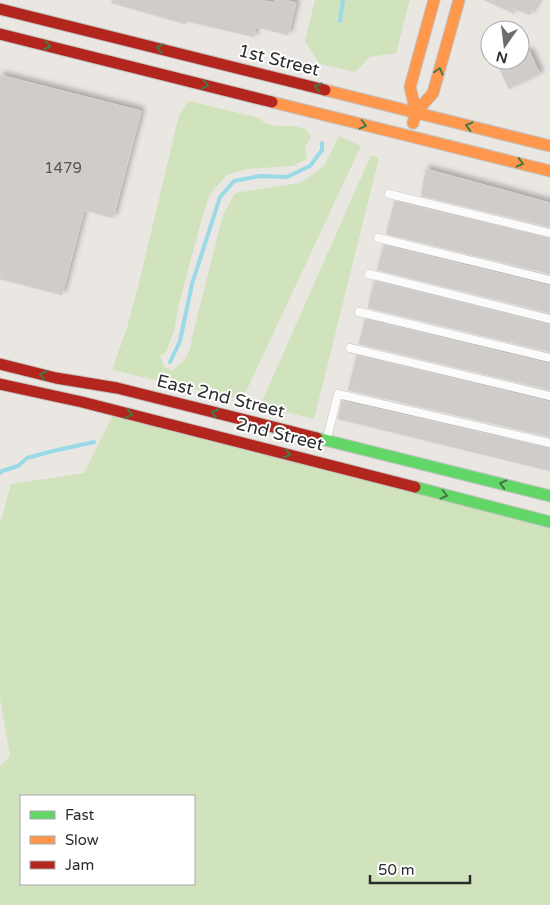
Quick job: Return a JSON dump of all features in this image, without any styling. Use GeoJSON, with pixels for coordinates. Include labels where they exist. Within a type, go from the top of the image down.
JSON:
{"type":"FeatureCollection","features":[{"type":"Feature","properties":{"kind":"street"},"geometry":{"type":"LineString","coordinates":[[416,112],[410,88],[434,0]]}},
{"type":"Feature","properties":{"kind":"street"},"geometry":{"type":"LineString","coordinates":[[409,136],[416,112],[433,93],[459,0]]}},
{"type":"Feature","properties":{"kind":"street","name":"1st Street"},"geometry":{"type":"LineString","coordinates":[[0,9],[550,146]]}},
{"type":"Feature","properties":{"kind":"street"},"geometry":{"type":"LineString","coordinates":[[0,34],[550,171]]}},
{"type":"Feature","properties":{"kind":"street","name":"East 2nd Street"},"geometry":{"type":"LineString","coordinates":[[0,364],[56,378],[117,388],[348,446]]}},
{"type":"Feature","properties":{"kind":"street","name":"2nd Street"},"geometry":{"type":"LineString","coordinates":[[0,384],[66,398],[550,522]]}},
{"type":"Feature","properties":{"kind":"street","name":"2nd Street"},"geometry":{"type":"LineString","coordinates":[[348,446],[550,496]]}},
{"type":"Feature","properties":{"kind":"lane"},"geometry":{"type":"LineString","coordinates":[[389,194],[550,233]]}},
{"type":"Feature","properties":{"kind":"lane"},"geometry":{"type":"LineString","coordinates":[[378,238],[550,280]]}},
{"type":"Feature","properties":{"kind":"lane"},"geometry":{"type":"LineString","coordinates":[[369,274],[550,318]]}},
{"type":"Feature","properties":{"kind":"lane"},"geometry":{"type":"LineString","coordinates":[[359,312],[550,358]]}},
{"type":"Feature","properties":{"kind":"lane"},"geometry":{"type":"LineString","coordinates":[[350,348],[550,396]]}},
{"type":"Feature","properties":{"kind":"lane"},"geometry":{"type":"LineString","coordinates":[[326,440],[338,394],[550,443]]}},
{"type":"Feature","properties":{"kind":"green space"},"geometry":{"type":"Polygon","coordinates":[[[315,0],[410,0],[396,53],[370,57],[355,72],[320,64],[305,41],[315,0]]]}},
{"type":"Feature","properties":{"kind":"green space"},"geometry":{"type":"Polygon","coordinates":[[[189,101],[259,118],[262,121],[277,126],[294,126],[306,129],[311,138],[305,147],[307,159],[293,166],[247,169],[227,175],[210,194],[179,304],[174,331],[166,352],[160,356],[164,366],[172,371],[185,359],[190,349],[223,215],[235,193],[300,183],[324,166],[339,136],[361,146],[242,400],[112,370],[127,328],[139,283],[179,115],[189,101]]]}},
{"type":"Feature","properties":{"kind":"green space"},"geometry":{"type":"Polygon","coordinates":[[[371,155],[379,158],[314,419],[260,406],[371,155]]]}},
{"type":"Feature","properties":{"kind":"green space"},"geometry":{"type":"Polygon","coordinates":[[[115,411],[550,522],[550,905],[0,905],[0,766],[10,756],[0,698],[0,524],[11,484],[84,473],[115,411]]]}},
{"type":"Feature","properties":{"kind":"building"},"geometry":{"type":"Polygon","coordinates":[[[112,0],[260,0],[274,3],[275,0],[285,0],[296,3],[288,35],[256,27],[254,37],[186,21],[185,24],[112,3],[112,0]]]}},
{"type":"Feature","properties":{"kind":"building"},"geometry":{"type":"Polygon","coordinates":[[[484,0],[538,0],[530,15],[513,8],[515,14],[484,0]]]}},
{"type":"Feature","properties":{"kind":"building"},"geometry":{"type":"Polygon","coordinates":[[[530,53],[540,74],[509,89],[500,70],[530,70],[530,53]]]}},
{"type":"Feature","properties":{"kind":"building"},"geometry":{"type":"Polygon","coordinates":[[[0,75],[141,111],[113,218],[84,210],[62,295],[0,279],[0,75]]]}},
{"type":"Feature","properties":{"kind":"building"},"geometry":{"type":"Polygon","coordinates":[[[426,169],[550,203],[550,227],[421,196],[426,169]]]}},
{"type":"Feature","properties":{"kind":"building"},"geometry":{"type":"Polygon","coordinates":[[[395,201],[550,238],[550,274],[386,234],[395,201]]]}},
{"type":"Feature","properties":{"kind":"building"},"geometry":{"type":"Polygon","coordinates":[[[384,245],[550,286],[550,313],[377,270],[384,245]]]}},
{"type":"Feature","properties":{"kind":"building"},"geometry":{"type":"Polygon","coordinates":[[[374,281],[550,324],[550,352],[368,308],[374,281]]]}},
{"type":"Feature","properties":{"kind":"building"},"geometry":{"type":"Polygon","coordinates":[[[365,319],[550,364],[550,390],[359,344],[365,319]]]}},
{"type":"Feature","properties":{"kind":"building"},"geometry":{"type":"Polygon","coordinates":[[[357,355],[550,402],[550,437],[348,390],[357,355]]]}},
{"type":"Feature","properties":{"kind":"building"},"geometry":{"type":"Polygon","coordinates":[[[342,401],[550,448],[550,471],[338,419],[342,401]]]}},
{"type":"Feature","properties":{"kind":"waterway"},"geometry":{"type":"LineString","coordinates":[[340,21],[343,0]]}},
{"type":"Feature","properties":{"kind":"waterway"},"geometry":{"type":"LineString","coordinates":[[170,362],[180,341],[192,284],[220,197],[234,181],[260,176],[287,177],[310,166],[322,150],[322,143]]}},
{"type":"Feature","properties":{"kind":"waterway"},"geometry":{"type":"LineString","coordinates":[[0,473],[18,466],[27,458],[94,442]]}},
{"type":"Feature","properties":{"kind":"traffic: fast"},"geometry":{"type":"LineString","coordinates":[[317,438],[550,496]]}},
{"type":"Feature","properties":{"kind":"traffic: fast"},"geometry":{"type":"LineString","coordinates":[[415,487],[550,522]]}},
{"type":"Feature","properties":{"kind":"traffic: slow"},"geometry":{"type":"LineString","coordinates":[[413,123],[416,112],[410,87],[434,0]]}},
{"type":"Feature","properties":{"kind":"traffic: slow"},"geometry":{"type":"LineString","coordinates":[[416,112],[433,93],[459,0]]}},
{"type":"Feature","properties":{"kind":"traffic: slow"},"geometry":{"type":"LineString","coordinates":[[325,90],[550,146]]}},
{"type":"Feature","properties":{"kind":"traffic: slow"},"geometry":{"type":"LineString","coordinates":[[272,102],[550,171]]}},
{"type":"Feature","properties":{"kind":"traffic: jam"},"geometry":{"type":"LineString","coordinates":[[0,9],[325,90]]}},
{"type":"Feature","properties":{"kind":"traffic: jam"},"geometry":{"type":"LineString","coordinates":[[0,34],[272,102]]}},
{"type":"Feature","properties":{"kind":"traffic: jam"},"geometry":{"type":"LineString","coordinates":[[0,364],[56,378],[117,388],[317,438]]}},
{"type":"Feature","properties":{"kind":"traffic: jam"},"geometry":{"type":"LineString","coordinates":[[0,384],[82,402],[415,487]]}}]}
